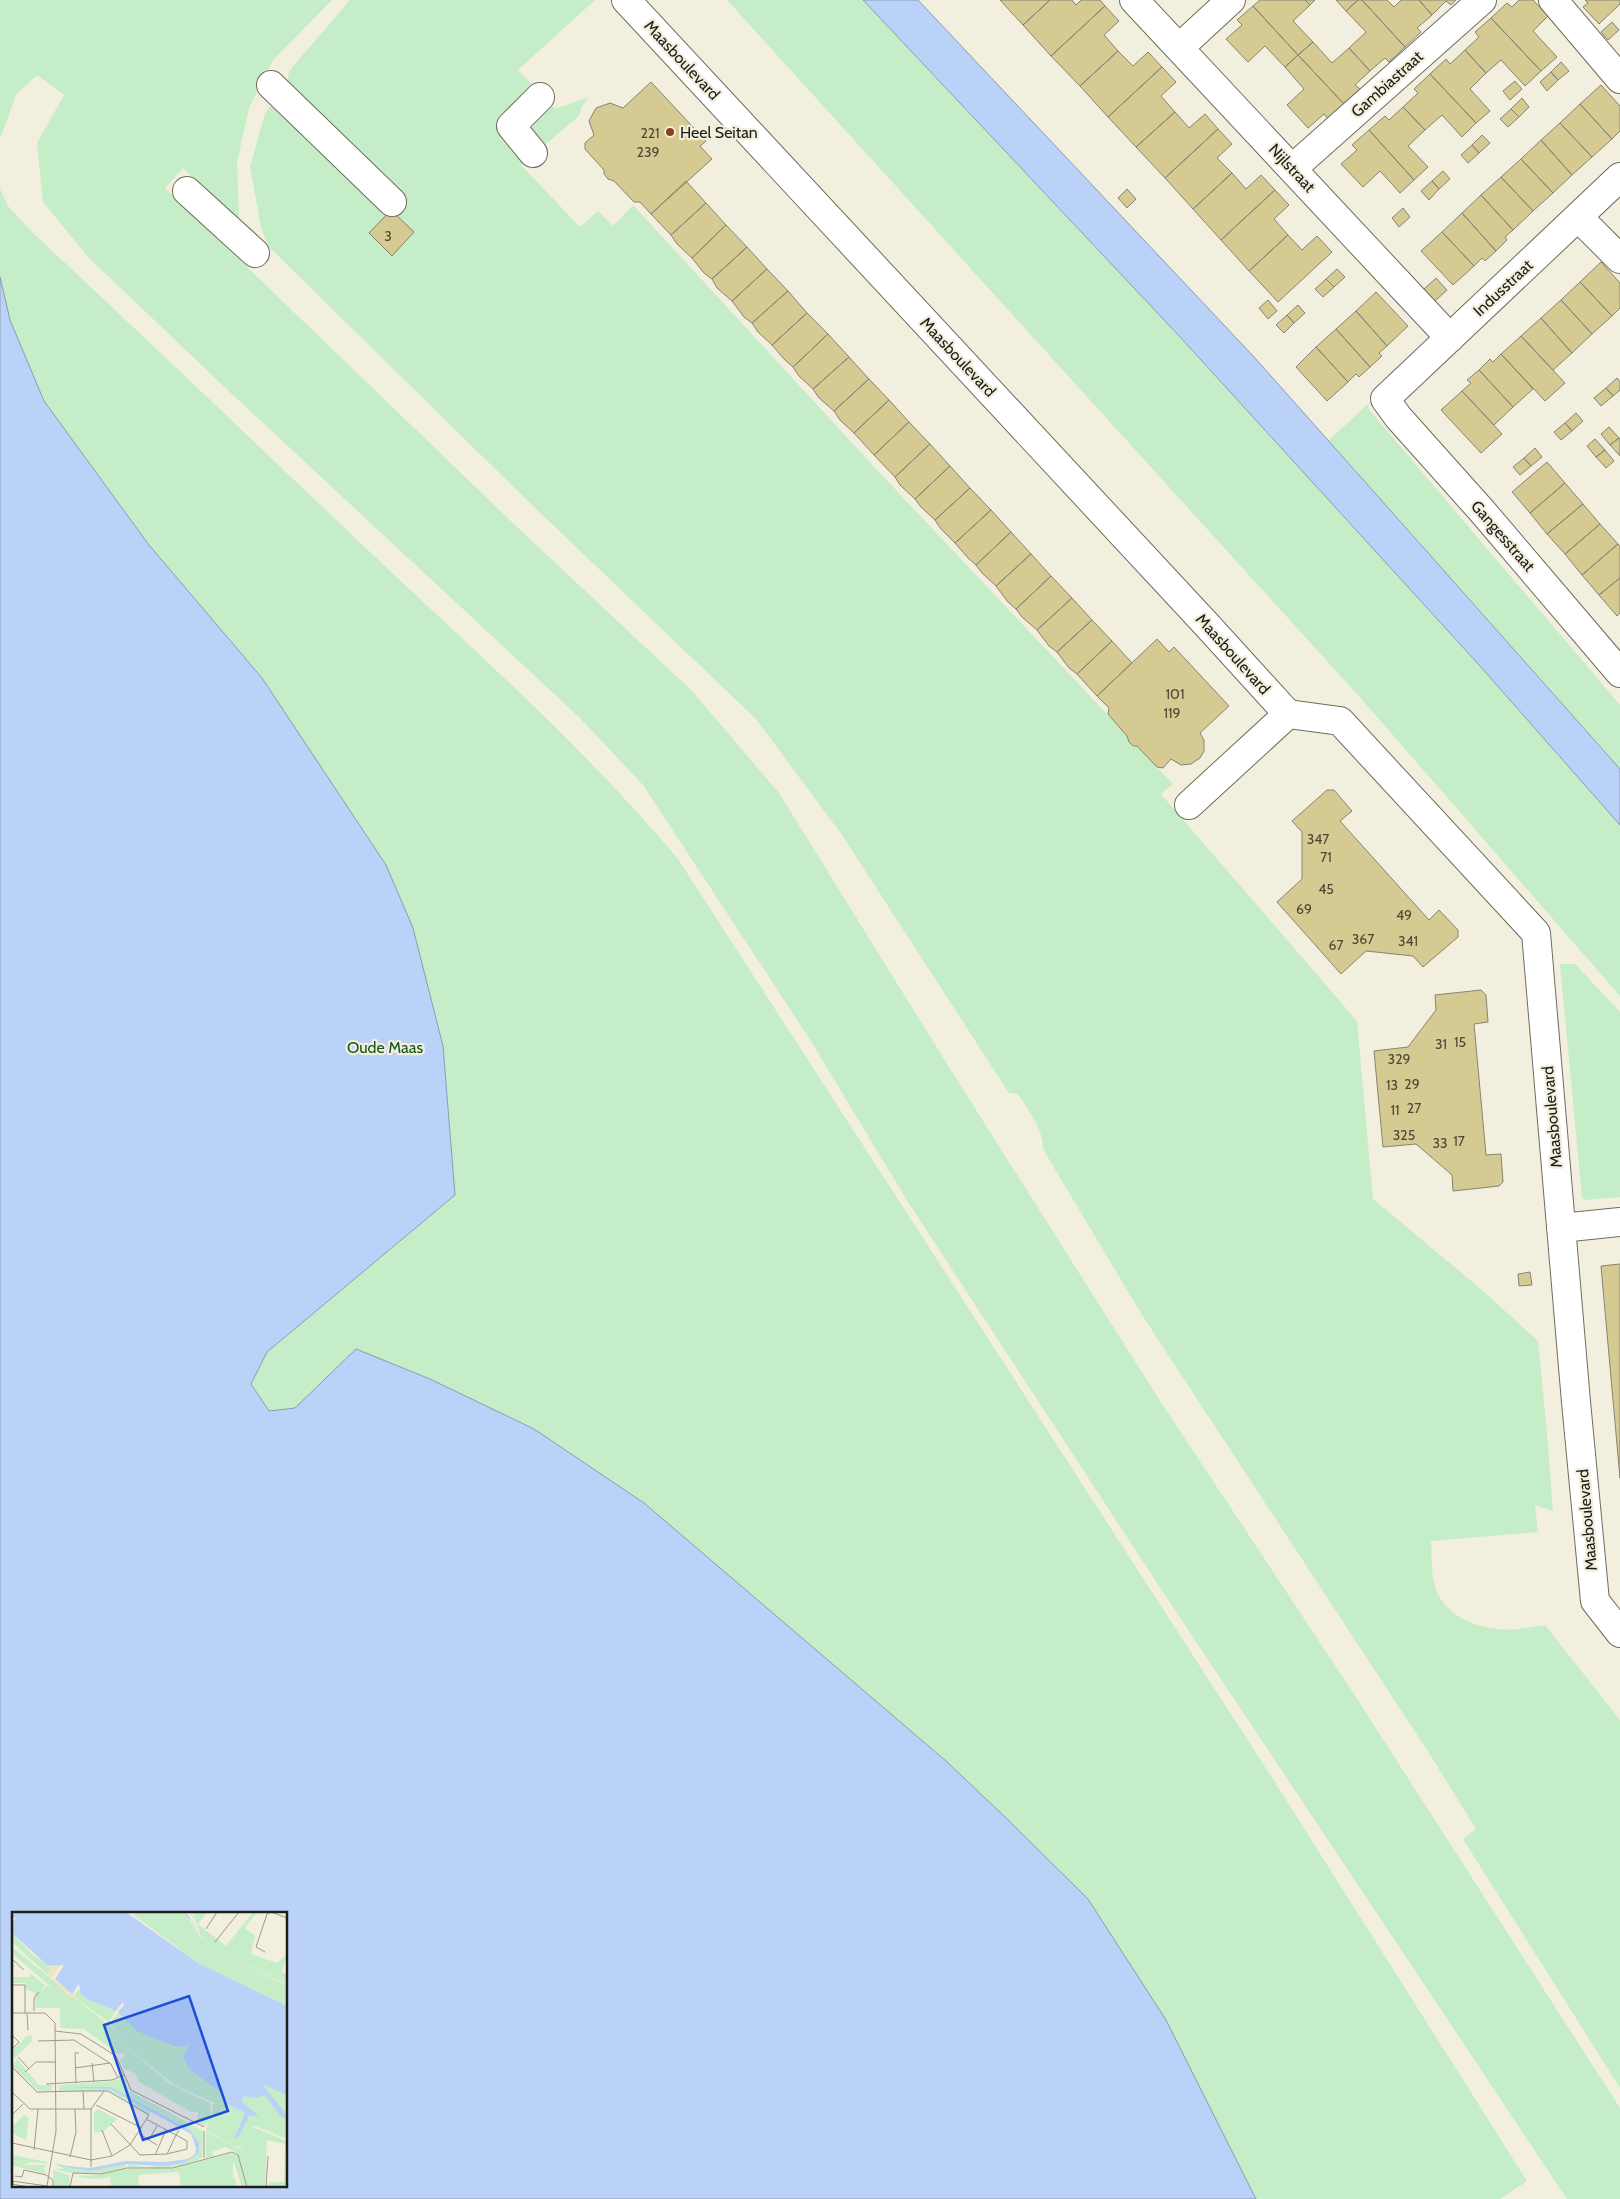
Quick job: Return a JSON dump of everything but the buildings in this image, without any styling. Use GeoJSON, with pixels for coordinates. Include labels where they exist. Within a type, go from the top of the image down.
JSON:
{"type":"FeatureCollection","features":[{"type":"Feature","properties":{"kind":"street","name":"Maasboulevard"},"geometry":{"type":"LineString","coordinates":[[626,0],[1288,714],[1340,721],[1536,933],[1595,1601],[1620,1633]]}},
{"type":"Feature","properties":{"kind":"street","name":"Nijlstraat"},"geometry":{"type":"LineString","coordinates":[[1134,0],[1450,338]]}},
{"type":"Feature","properties":{"kind":"street"},"geometry":{"type":"LineString","coordinates":[[1179,48],[1231,0]]}},
{"type":"Feature","properties":{"kind":"street","name":"Gambiastraat"},"geometry":{"type":"LineString","coordinates":[[1293,168],[1482,0]]}},
{"type":"Feature","properties":{"kind":"street"},"geometry":{"type":"LineString","coordinates":[[1553,0],[1620,79]]}},
{"type":"Feature","properties":{"kind":"street"},"geometry":{"type":"LineString","coordinates":[[271,85],[392,202]]}},
{"type":"Feature","properties":{"kind":"street"},"geometry":{"type":"LineString","coordinates":[[533,153],[512,126],[540,97]]}},
{"type":"Feature","properties":{"kind":"street","name":"Indusstraat"},"geometry":{"type":"LineString","coordinates":[[1385,398],[1579,218],[1620,177]]}},
{"type":"Feature","properties":{"kind":"street"},"geometry":{"type":"LineString","coordinates":[[187,191],[255,253]]}},
{"type":"Feature","properties":{"kind":"street"},"geometry":{"type":"LineString","coordinates":[[1579,218],[1620,259]]}},
{"type":"Feature","properties":{"kind":"street","name":"Gangesstraat"},"geometry":{"type":"LineString","coordinates":[[1385,398],[1398,417],[1482,511],[1620,673]]}},
{"type":"Feature","properties":{"kind":"street"},"geometry":{"type":"LineString","coordinates":[[1189,805],[1288,714]]}},
{"type":"Feature","properties":{"kind":"street"},"geometry":{"type":"LineString","coordinates":[[1561,1228],[1620,1222]]}},
{"type":"Feature","properties":{"kind":"green space"},"geometry":{"type":"Polygon","coordinates":[[[0,0],[332,0],[273,60],[249,108],[237,162],[239,221],[183,168],[165,188],[516,526],[691,690],[779,793],[947,1064],[1162,1404],[1350,1688],[1620,2108],[1620,2199],[1567,2199],[1157,1583],[908,1202],[809,1038],[643,785],[579,717],[234,396],[88,257],[43,202],[37,143],[64,95],[37,75],[16,95],[0,139],[0,0]]]}},
{"type":"Feature","properties":{"kind":"green space"},"geometry":{"type":"Polygon","coordinates":[[[350,0],[595,0],[518,70],[555,109],[589,97],[581,108],[579,116],[521,165],[580,227],[598,211],[613,226],[633,205],[877,470],[1173,784],[1161,794],[1357,1021],[1373,1199],[1482,1290],[1538,1341],[1553,1511],[1535,1505],[1538,1532],[1431,1541],[1432,1573],[1438,1594],[1443,1603],[1450,1610],[1468,1621],[1488,1628],[1504,1629],[1545,1625],[1620,1720],[1620,2088],[1463,1839],[1476,1829],[1429,1753],[1142,1315],[1043,1149],[1041,1134],[1031,1114],[1018,1094],[1009,1093],[842,835],[756,719],[531,504],[268,246],[261,227],[250,167],[265,113],[287,86],[289,71],[350,0]]]}},
{"type":"Feature","properties":{"kind":"green space"},"geometry":{"type":"Polygon","coordinates":[[[727,0],[863,0],[1181,338],[1480,666],[1620,825],[1620,996],[1365,703],[727,0]]]}},
{"type":"Feature","properties":{"kind":"green space","name":"Oude Maas"},"geometry":{"type":"Polygon","coordinates":[[[0,189],[8,206],[32,232],[502,676],[610,783],[678,859],[1269,1773],[1527,2181],[1500,2199],[952,2199],[0,1133],[0,189]]]}},
{"type":"Feature","properties":{"kind":"green space"},"geometry":{"type":"Polygon","coordinates":[[[1369,403],[1368,408],[1376,418],[1620,705],[1620,769],[1328,441],[1369,403]]]}},
{"type":"Feature","properties":{"kind":"green space"},"geometry":{"type":"Polygon","coordinates":[[[1560,964],[1575,964],[1620,1012],[1620,1197],[1585,1200],[1582,1198],[1560,964]]]}},
{"type":"Feature","properties":{"kind":"water"},"geometry":{"type":"Polygon","coordinates":[[[863,0],[918,0],[1255,358],[1620,769],[1620,825],[1480,666],[1181,338],[863,0]]]}},
{"type":"Feature","properties":{"kind":"water"},"geometry":{"type":"Polygon","coordinates":[[[0,277],[10,320],[44,401],[149,545],[262,678],[386,865],[413,928],[443,1046],[455,1195],[267,1352],[251,1384],[269,1411],[295,1408],[356,1349],[430,1379],[534,1429],[644,1503],[946,1761],[1088,1899],[1166,2020],[1256,2199],[0,2199],[0,277]]]}},
{"type":"Feature","properties":{"kind":"place","name":"Heel Seitan"},"geometry":{"type":"Point","coordinates":[670,132]}}]}
